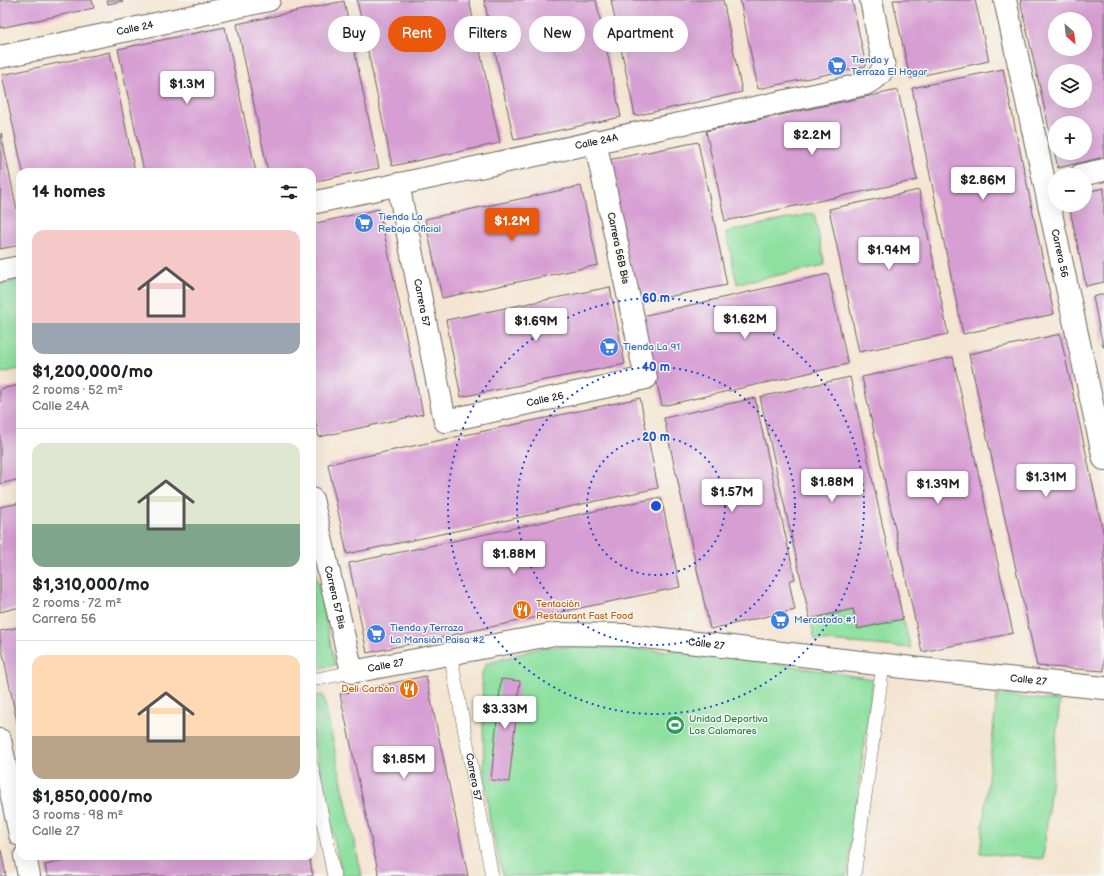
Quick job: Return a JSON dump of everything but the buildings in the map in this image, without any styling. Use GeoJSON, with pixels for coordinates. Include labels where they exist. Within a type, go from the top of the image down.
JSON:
{"type":"FeatureCollection","features":[{"type":"Feature","properties":{"kind":"street","name":"Calle 24"},"geometry":{"type":"LineString","coordinates":[[0,57],[270,0]]}},
{"type":"Feature","properties":{"kind":"street","name":"Calle 24A"},"geometry":{"type":"LineString","coordinates":[[316,202],[865,84],[874,80],[884,67],[871,0]]}},
{"type":"Feature","properties":{"kind":"street","name":"Carrera 56"},"geometry":{"type":"LineString","coordinates":[[1005,0],[1048,174]]}},
{"type":"Feature","properties":{"kind":"street","name":"Carrera 56B Bis"},"geometry":{"type":"LineString","coordinates":[[595,141],[646,378]]}},
{"type":"Feature","properties":{"kind":"street"},"geometry":{"type":"LineString","coordinates":[[1092,173],[1104,170]]}},
{"type":"Feature","properties":{"kind":"street","name":"Carrera 57"},"geometry":{"type":"LineString","coordinates":[[398,184],[445,421]]}},
{"type":"Feature","properties":{"kind":"street","name":"Carrera 56"},"geometry":{"type":"LineString","coordinates":[[1056,212],[1104,459]]}},
{"type":"Feature","properties":{"kind":"street"},"geometry":{"type":"LineString","coordinates":[[0,271],[16,268]]}},
{"type":"Feature","properties":{"kind":"street","name":"Calle 26"},"geometry":{"type":"LineString","coordinates":[[445,421],[646,378]]}},
{"type":"Feature","properties":{"kind":"street","name":"Carrera 57 Bis"},"geometry":{"type":"LineString","coordinates":[[316,516],[352,672]]}},
{"type":"Feature","properties":{"kind":"street","name":"Calle 27"},"geometry":{"type":"LineString","coordinates":[[352,672],[555,634],[592,634],[627,635],[1104,688]]}},
{"type":"Feature","properties":{"kind":"street"},"geometry":{"type":"LineString","coordinates":[[0,740],[16,816]]}},
{"type":"Feature","properties":{"kind":"street"},"geometry":{"type":"LineString","coordinates":[[25,860],[29,876]]}},
{"type":"Feature","properties":{"kind":"lane","name":"Carrera 57"},"geometry":{"type":"LineString","coordinates":[[450,654],[492,876]]}},
{"type":"Feature","properties":{"kind":"lane"},"geometry":{"type":"LineString","coordinates":[[854,876],[883,664]]}},
{"type":"Feature","properties":{"kind":"lane","name":"Calle 27"},"geometry":{"type":"LineString","coordinates":[[316,679],[352,672]]}},
{"type":"Feature","properties":{"kind":"lane"},"geometry":{"type":"LineString","coordinates":[[316,787],[334,876]]}},
{"type":"Feature","properties":{"kind":"green space"},"geometry":{"type":"Polygon","coordinates":[[[814,213],[825,265],[737,284],[726,232],[814,213]]]}},
{"type":"Feature","properties":{"kind":"green space"},"geometry":{"type":"Polygon","coordinates":[[[16,281],[16,370],[0,373],[0,284],[16,281]]]}},
{"type":"Feature","properties":{"kind":"green space"},"geometry":{"type":"Polygon","coordinates":[[[316,575],[335,665],[316,669],[316,575]]]}},
{"type":"Feature","properties":{"kind":"green space"},"geometry":{"type":"Polygon","coordinates":[[[853,609],[858,629],[903,619],[911,648],[815,640],[810,619],[853,609]]]}},
{"type":"Feature","properties":{"kind":"green space","name":"Unidad Deportiva Los Calamares"},"geometry":{"type":"Polygon","coordinates":[[[543,647],[589,647],[709,653],[873,679],[847,876],[503,876],[490,823],[484,771],[482,673],[486,664],[543,647]]]}},
{"type":"Feature","properties":{"kind":"green space"},"geometry":{"type":"Polygon","coordinates":[[[323,695],[362,876],[342,876],[316,755],[316,696],[323,695]]]}},
{"type":"Feature","properties":{"kind":"green space"},"geometry":{"type":"Polygon","coordinates":[[[997,695],[1060,701],[1043,859],[980,853],[997,695]]]}},
{"type":"Feature","properties":{"kind":"place","name":"Tienda y Terraza El Hogar"},"geometry":{"type":"Point","coordinates":[837,66]}},
{"type":"Feature","properties":{"kind":"place","name":"Tienda La Rebaja Oficial"},"geometry":{"type":"Point","coordinates":[364,223]}},
{"type":"Feature","properties":{"kind":"place","name":"Tienda La 91"},"geometry":{"type":"Point","coordinates":[609,347]}},
{"type":"Feature","properties":{"kind":"place","name":"Tentación Restaurant Fast Food"},"geometry":{"type":"Point","coordinates":[522,610]}},
{"type":"Feature","properties":{"kind":"place","name":"Mercatodo #1"},"geometry":{"type":"Point","coordinates":[780,620]}},
{"type":"Feature","properties":{"kind":"place","name":"Tienda y Terraza La Mansión Paisa #2"},"geometry":{"type":"Point","coordinates":[376,634]}},
{"type":"Feature","properties":{"kind":"place","name":"Deli Carbón"},"geometry":{"type":"Point","coordinates":[409,689]}},
{"type":"Feature","properties":{"kind":"place","name":"Unidad Deportiva Los Calamares"},"geometry":{"type":"Point","coordinates":[675,725]}}]}
